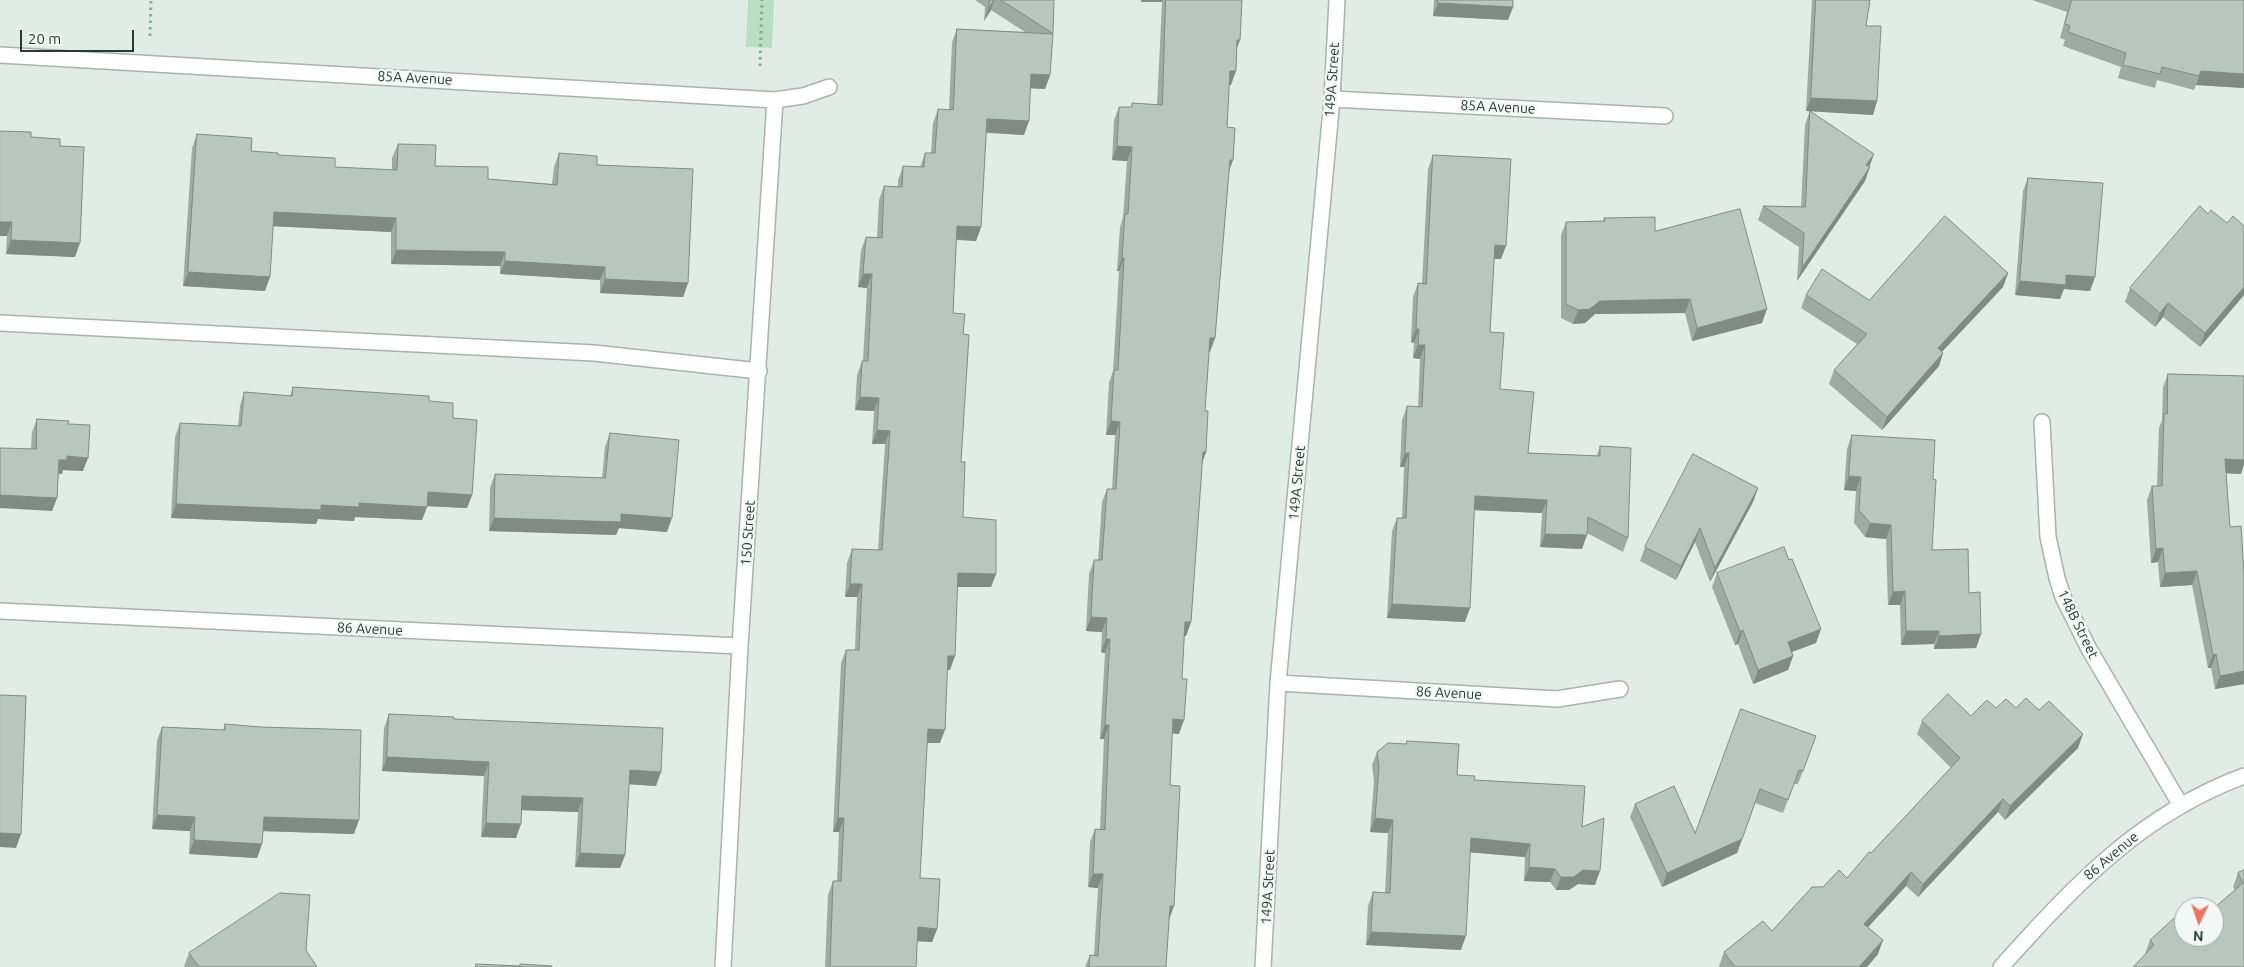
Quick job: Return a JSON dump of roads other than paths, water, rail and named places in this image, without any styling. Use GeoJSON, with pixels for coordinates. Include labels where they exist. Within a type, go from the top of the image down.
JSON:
{"type":"FeatureCollection","features":[{"type":"Feature","properties":{"kind":"street","name":"149A Street"},"geometry":{"type":"LineString","coordinates":[[1263,967],[1278,683],[1332,99],[1337,0]]}},
{"type":"Feature","properties":{"kind":"street","name":"85A Avenue"},"geometry":{"type":"LineString","coordinates":[[0,55],[775,100],[803,96],[829,87]]}},
{"type":"Feature","properties":{"kind":"street","name":"85A Avenue"},"geometry":{"type":"LineString","coordinates":[[1332,99],[1665,116]]}},
{"type":"Feature","properties":{"kind":"street","name":"150 Street"},"geometry":{"type":"LineString","coordinates":[[723,967],[740,646],[775,100]]}},
{"type":"Feature","properties":{"kind":"street"},"geometry":{"type":"LineString","coordinates":[[0,322],[594,353],[758,371]]}},
{"type":"Feature","properties":{"kind":"street","name":"148B Street"},"geometry":{"type":"LineString","coordinates":[[2042,422],[2048,537],[2063,597],[2088,649],[2180,804]]}},
{"type":"Feature","properties":{"kind":"street","name":"86 Avenue"},"geometry":{"type":"LineString","coordinates":[[0,611],[740,646]]}},
{"type":"Feature","properties":{"kind":"street","name":"86 Avenue"},"geometry":{"type":"LineString","coordinates":[[1278,683],[1557,698],[1620,688]]}},
{"type":"Feature","properties":{"kind":"street","name":"86 Avenue"},"geometry":{"type":"LineString","coordinates":[[2001,967],[2054,908],[2087,876],[2131,839],[2180,804],[2219,785],[2244,776]]}}]}
